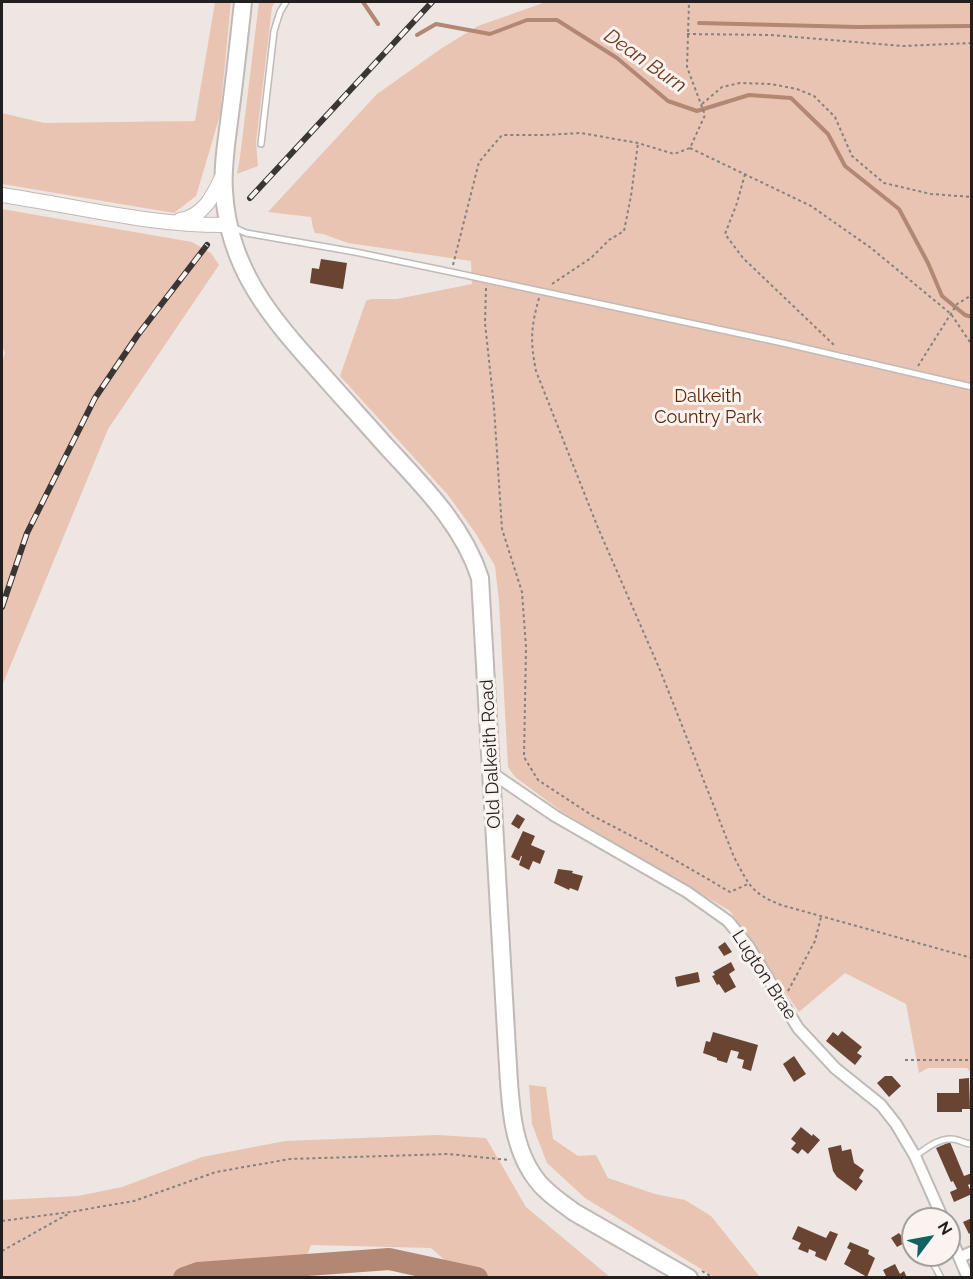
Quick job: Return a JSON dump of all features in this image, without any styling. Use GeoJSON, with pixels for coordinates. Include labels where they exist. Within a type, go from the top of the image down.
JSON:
{"type":"FeatureCollection","features":[{"type":"Feature","properties":{"kind":"main road","name":"Old Dalkeith Road"},"geometry":{"type":"LineString","coordinates":[[243,2],[224,172],[224,190],[228,225],[248,280],[270,314],[309,361],[436,502],[461,537],[472,556],[480,578],[511,1103],[515,1129],[525,1161],[535,1179],[557,1200],[574,1212],[693,1273]]}},
{"type":"Feature","properties":{"kind":"street"},"geometry":{"type":"LineString","coordinates":[[169,222],[184,219],[202,210],[224,172]]}},
{"type":"Feature","properties":{"kind":"street"},"geometry":{"type":"LineString","coordinates":[[2,195],[169,222],[228,225]]}},
{"type":"Feature","properties":{"kind":"street","name":"Lugton Brae"},"geometry":{"type":"LineString","coordinates":[[492,773],[555,816],[687,892],[728,921],[749,947],[798,1028],[835,1068],[881,1105],[896,1124],[915,1156],[938,1207]]}},
{"type":"Feature","properties":{"kind":"street"},"geometry":{"type":"LineString","coordinates":[[961,1260],[968,1278]]}},
{"type":"Feature","properties":{"kind":"lane"},"geometry":{"type":"LineString","coordinates":[[261,144],[274,31],[286,2]]}},
{"type":"Feature","properties":{"kind":"lane"},"geometry":{"type":"LineString","coordinates":[[228,225],[246,233],[356,252],[486,279],[972,387]]}},
{"type":"Feature","properties":{"kind":"lane"},"geometry":{"type":"LineString","coordinates":[[915,1156],[938,1141],[953,1139],[972,1144]]}},
{"type":"Feature","properties":{"kind":"path"},"geometry":{"type":"LineString","coordinates":[[452,272],[479,162],[502,135],[581,133],[638,143],[674,154],[690,148],[705,115],[687,67],[689,2]]}},
{"type":"Feature","properties":{"kind":"path"},"geometry":{"type":"LineString","coordinates":[[687,34],[771,35],[903,46],[972,43]]}},
{"type":"Feature","properties":{"kind":"path"},"geometry":{"type":"LineString","coordinates":[[702,104],[722,87],[740,83],[771,84],[797,89],[814,96],[835,117],[852,156],[884,183],[931,194],[972,197]]}},
{"type":"Feature","properties":{"kind":"path"},"geometry":{"type":"LineString","coordinates":[[638,143],[624,231],[609,240],[591,258],[541,291],[533,321],[531,344],[536,371],[598,528],[660,670],[734,857],[748,884],[761,897],[781,905],[972,958]]}},
{"type":"Feature","properties":{"kind":"path"},"geometry":{"type":"LineString","coordinates":[[690,148],[811,206],[871,248],[951,314],[972,345]]}},
{"type":"Feature","properties":{"kind":"path"},"geometry":{"type":"LineString","coordinates":[[745,174],[725,234],[743,258],[849,359]]}},
{"type":"Feature","properties":{"kind":"path"},"geometry":{"type":"LineString","coordinates":[[486,279],[485,323],[494,407],[502,529],[522,592],[526,647],[524,757],[538,780],[593,816],[651,846],[730,892],[748,884]]}},
{"type":"Feature","properties":{"kind":"path"},"geometry":{"type":"LineString","coordinates":[[913,374],[957,304],[972,295]]}},
{"type":"Feature","properties":{"kind":"path"},"geometry":{"type":"LineString","coordinates":[[787,993],[815,942],[822,916]]}},
{"type":"Feature","properties":{"kind":"path"},"geometry":{"type":"LineString","coordinates":[[905,1060],[972,1060]]}},
{"type":"Feature","properties":{"kind":"path"},"geometry":{"type":"LineString","coordinates":[[2,1221],[134,1201],[216,1172],[290,1159],[448,1154],[482,1159],[525,1161]]}},
{"type":"Feature","properties":{"kind":"path"},"geometry":{"type":"LineString","coordinates":[[2,1251],[70,1212]]}},
{"type":"Feature","properties":{"kind":"path"},"geometry":{"type":"LineString","coordinates":[[693,1273],[714,1278]]}},
{"type":"Feature","properties":{"kind":"green space"},"geometry":{"type":"Polygon","coordinates":[[[215,2],[231,2],[220,115],[196,196],[174,213],[2,184],[2,113],[44,123],[195,121],[215,2]]]}},
{"type":"Feature","properties":{"kind":"green space"},"geometry":{"type":"Polygon","coordinates":[[[259,2],[275,2],[272,7],[256,143],[258,166],[237,174],[240,157],[259,2]]]}},
{"type":"Feature","properties":{"kind":"green space","name":"Dalkeith Country Park"},"geometry":{"type":"Polygon","coordinates":[[[546,2],[971,2],[971,1073],[967,1068],[928,1068],[919,1073],[906,1004],[845,973],[799,1012],[730,911],[561,811],[515,777],[508,767],[495,566],[476,534],[448,495],[340,376],[366,301],[397,299],[472,284],[471,261],[348,243],[315,233],[311,217],[268,212],[377,94],[442,48],[478,26],[546,2]]]}},
{"type":"Feature","properties":{"kind":"green space"},"geometry":{"type":"Polygon","coordinates":[[[2,209],[192,242],[211,253],[219,265],[108,429],[2,686],[2,362],[5,353],[2,346],[2,209]]]}},
{"type":"Feature","properties":{"kind":"green space"},"geometry":{"type":"Polygon","coordinates":[[[529,1085],[546,1087],[553,1139],[578,1156],[596,1155],[608,1178],[655,1194],[685,1200],[711,1216],[760,1277],[714,1277],[585,1198],[547,1163],[532,1124],[529,1085]]]}},
{"type":"Feature","properties":{"kind":"green space"},"geometry":{"type":"Polygon","coordinates":[[[437,1135],[486,1138],[526,1207],[610,1277],[464,1277],[431,1248],[311,1245],[299,1277],[2,1277],[2,1200],[78,1196],[122,1187],[202,1157],[285,1141],[437,1135]]]}},
{"type":"Feature","properties":{"kind":"building"},"geometry":{"type":"Polygon","coordinates":[[[321,259],[347,263],[343,289],[310,283],[312,268],[319,269],[321,259]]]}},
{"type":"Feature","properties":{"kind":"building"},"geometry":{"type":"Polygon","coordinates":[[[517,814],[525,819],[519,829],[511,824],[517,814]]]}},
{"type":"Feature","properties":{"kind":"building"},"geometry":{"type":"Polygon","coordinates":[[[523,831],[535,836],[531,845],[545,851],[540,864],[533,861],[529,870],[519,865],[522,856],[519,861],[511,857],[523,831]]]}},
{"type":"Feature","properties":{"kind":"building"},"geometry":{"type":"Polygon","coordinates":[[[558,869],[573,871],[572,873],[583,876],[578,891],[570,888],[569,890],[554,883],[558,869]]]}},
{"type":"Feature","properties":{"kind":"building"},"geometry":{"type":"Polygon","coordinates":[[[725,942],[732,952],[724,956],[718,947],[725,942]]]}},
{"type":"Feature","properties":{"kind":"building"},"geometry":{"type":"Polygon","coordinates":[[[731,962],[735,970],[729,974],[736,987],[725,993],[712,976],[715,975],[713,972],[731,962]]]}},
{"type":"Feature","properties":{"kind":"building"},"geometry":{"type":"Polygon","coordinates":[[[698,972],[700,982],[677,987],[675,977],[698,972]]]}},
{"type":"Feature","properties":{"kind":"building"},"geometry":{"type":"Polygon","coordinates":[[[842,1031],[862,1047],[857,1053],[862,1056],[855,1065],[826,1041],[833,1032],[838,1036],[842,1031]]]}},
{"type":"Feature","properties":{"kind":"building"},"geometry":{"type":"Polygon","coordinates":[[[713,1032],[758,1045],[751,1071],[742,1068],[744,1060],[737,1058],[739,1052],[731,1050],[727,1063],[703,1053],[706,1041],[710,1042],[713,1032]]]}},
{"type":"Feature","properties":{"kind":"building"},"geometry":{"type":"Polygon","coordinates":[[[794,1056],[806,1074],[794,1082],[783,1064],[794,1056]]]}},
{"type":"Feature","properties":{"kind":"building"},"geometry":{"type":"Polygon","coordinates":[[[885,1076],[892,1076],[901,1086],[889,1097],[877,1083],[885,1076]]]}},
{"type":"Feature","properties":{"kind":"building"},"geometry":{"type":"Polygon","coordinates":[[[969,1078],[970,1109],[962,1109],[962,1112],[937,1112],[937,1093],[959,1093],[959,1079],[969,1078]]]}},
{"type":"Feature","properties":{"kind":"building"},"geometry":{"type":"Polygon","coordinates":[[[801,1127],[820,1140],[808,1154],[802,1149],[798,1154],[791,1149],[796,1143],[791,1139],[801,1127]]]}},
{"type":"Feature","properties":{"kind":"building"},"geometry":{"type":"Polygon","coordinates":[[[950,1142],[964,1176],[972,1173],[972,1183],[968,1185],[972,1194],[954,1202],[950,1192],[957,1189],[953,1181],[951,1182],[936,1148],[950,1142]]]}},
{"type":"Feature","properties":{"kind":"building"},"geometry":{"type":"Polygon","coordinates":[[[841,1145],[842,1151],[851,1149],[854,1163],[864,1170],[859,1178],[863,1181],[856,1191],[837,1177],[833,1171],[828,1148],[841,1145]]]}},
{"type":"Feature","properties":{"kind":"building"},"geometry":{"type":"Polygon","coordinates":[[[972,1218],[972,1232],[969,1234],[963,1222],[972,1218]]]}},
{"type":"Feature","properties":{"kind":"building"},"geometry":{"type":"Polygon","coordinates":[[[798,1226],[826,1238],[830,1231],[838,1234],[826,1261],[815,1256],[816,1252],[809,1249],[808,1253],[798,1249],[801,1243],[792,1239],[798,1226]]]}},
{"type":"Feature","properties":{"kind":"building"},"geometry":{"type":"Polygon","coordinates":[[[899,1233],[901,1245],[897,1247],[891,1238],[899,1233]]]}},
{"type":"Feature","properties":{"kind":"building"},"geometry":{"type":"Polygon","coordinates":[[[850,1242],[869,1250],[868,1254],[875,1258],[867,1277],[844,1264],[851,1250],[847,1248],[850,1242]]]}},
{"type":"Feature","properties":{"kind":"building"},"geometry":{"type":"Polygon","coordinates":[[[895,1264],[900,1274],[904,1271],[907,1278],[887,1278],[883,1270],[895,1264]]]}},
{"type":"Feature","properties":{"kind":"waterway","name":"Dean Burn"},"geometry":{"type":"LineString","coordinates":[[363,2],[378,24]]}},
{"type":"Feature","properties":{"kind":"waterway","name":"Dean Burn"},"geometry":{"type":"LineString","coordinates":[[417,35],[436,24],[490,34],[527,20],[557,20],[617,58],[668,101],[697,111],[749,95],[791,98],[828,134],[845,166],[899,209],[928,263],[942,296],[965,315],[972,317]]}},
{"type":"Feature","properties":{"kind":"waterway"},"geometry":{"type":"LineString","coordinates":[[699,23],[857,27],[972,26]]}},
{"type":"Feature","properties":{"kind":"waterway"},"geometry":{"type":"LineString","coordinates":[[184,1278],[198,1273],[389,1259],[477,1278]]}},
{"type":"Feature","properties":{"kind":"railway"},"geometry":{"type":"LineString","coordinates":[[250,198],[432,2]]}},
{"type":"Feature","properties":{"kind":"railway"},"geometry":{"type":"LineString","coordinates":[[2,607],[27,533],[95,398],[137,336],[207,245]]}}]}
